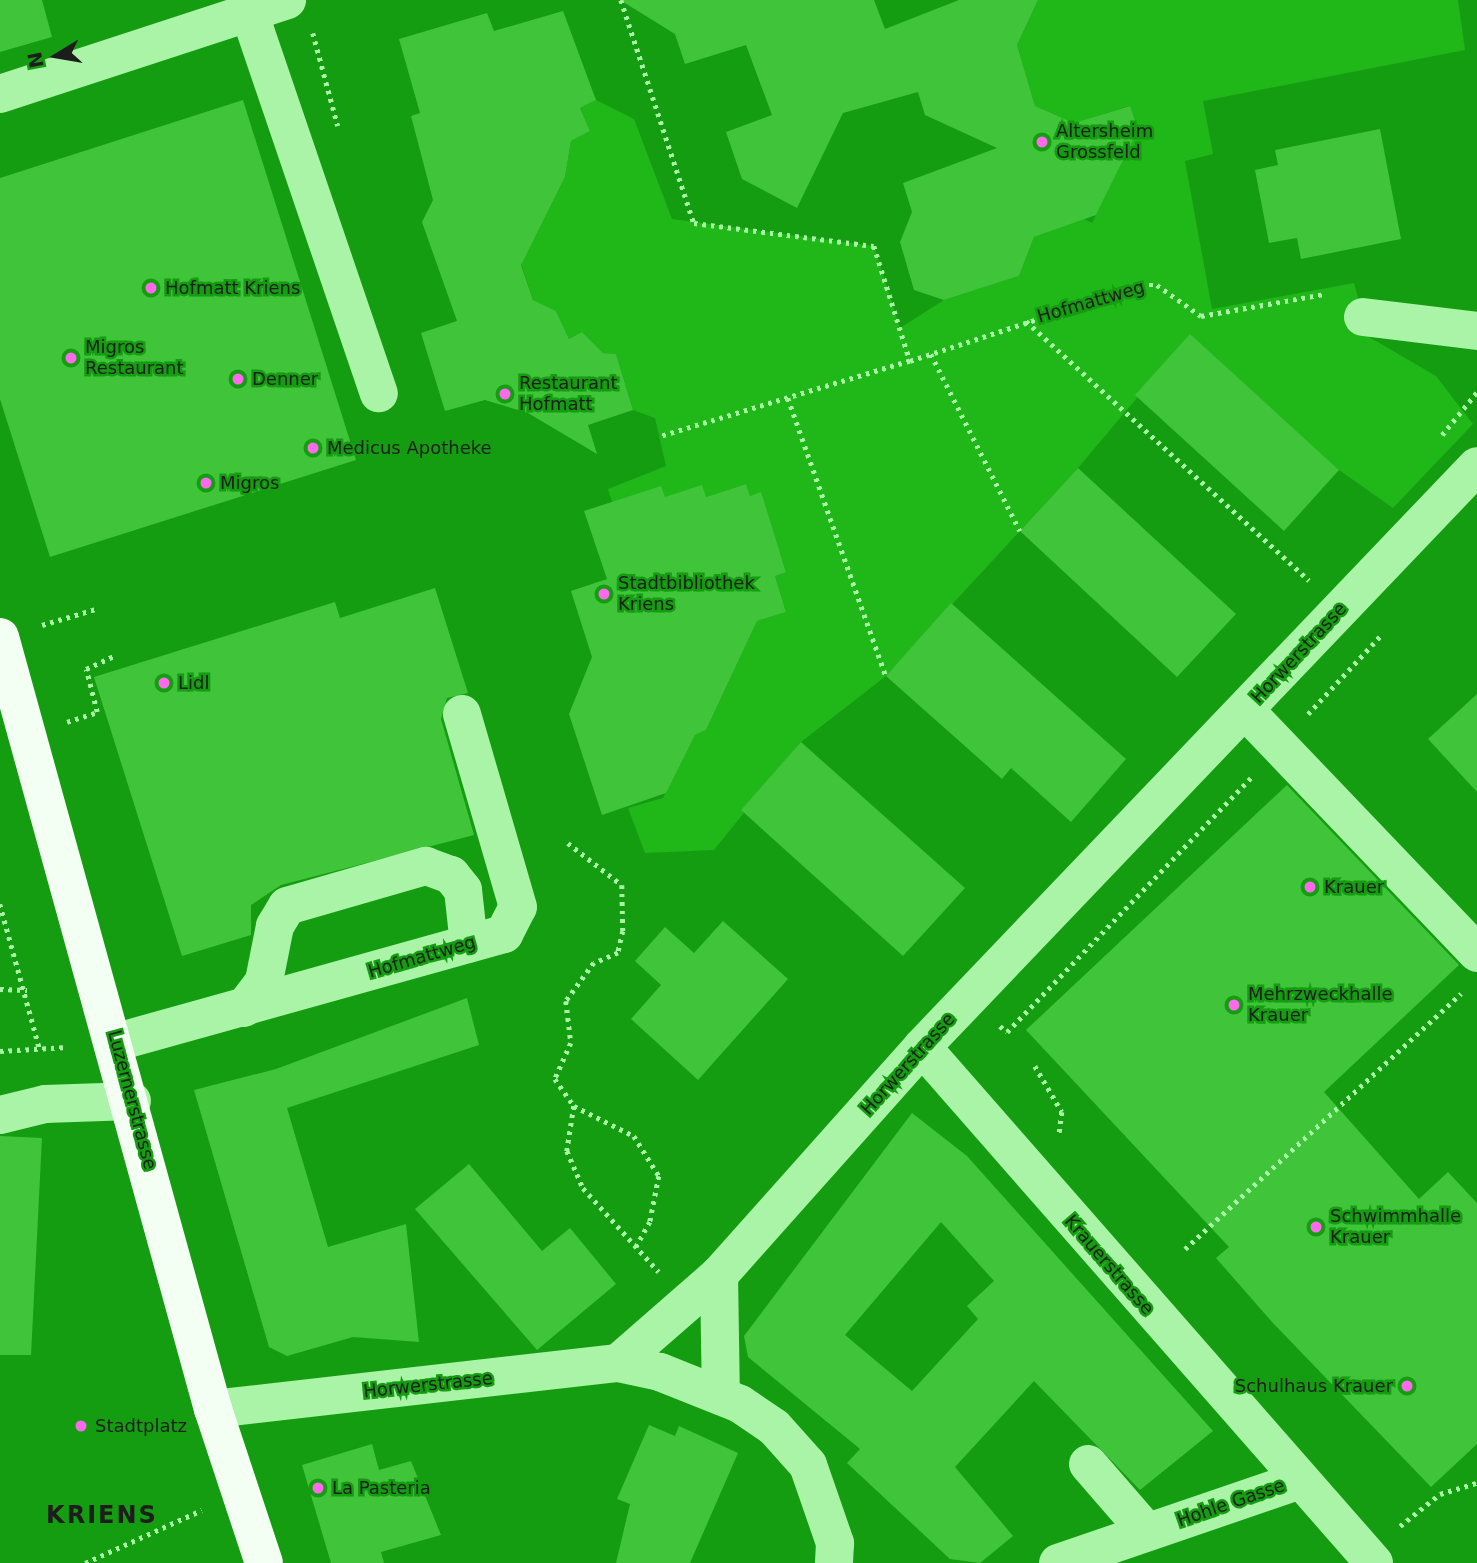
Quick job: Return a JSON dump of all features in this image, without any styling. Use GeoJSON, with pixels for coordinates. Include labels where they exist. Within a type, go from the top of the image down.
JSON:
{"type":"FeatureCollection","features":[{"type":"Feature","properties":{"kind":"main road","name":"Luzernerstrasse"},"geometry":{"type":"LineString","coordinates":[[0,637],[117,1042],[213,1409],[264,1563]]}},
{"type":"Feature","properties":{"kind":"street"},"geometry":{"type":"LineString","coordinates":[[0,94],[248,9],[287,0]]}},
{"type":"Feature","properties":{"kind":"street"},"geometry":{"type":"LineString","coordinates":[[248,9],[379,393]]}},
{"type":"Feature","properties":{"kind":"street"},"geometry":{"type":"LineString","coordinates":[[1351,304],[1477,331]]}},
{"type":"Feature","properties":{"kind":"street","name":"Horwerstrasse"},"geometry":{"type":"LineString","coordinates":[[213,1409],[618,1363],[719,1275],[922,1047],[1477,466]]}},
{"type":"Feature","properties":{"kind":"street"},"geometry":{"type":"LineString","coordinates":[[1245,710],[1472,970]]}},
{"type":"Feature","properties":{"kind":"street","name":"Hofmattweg"},"geometry":{"type":"LineString","coordinates":[[117,1042],[504,934],[518,907],[462,713]]}},
{"type":"Feature","properties":{"kind":"street"},"geometry":{"type":"LineString","coordinates":[[244,1008],[264,981],[275,926],[287,906],[426,866],[451,875],[463,890],[469,944]]}},
{"type":"Feature","properties":{"kind":"street","name":"Krauerstrasse"},"geometry":{"type":"LineString","coordinates":[[922,1047],[1297,1481]]}},
{"type":"Feature","properties":{"kind":"street"},"geometry":{"type":"LineString","coordinates":[[0,1115],[45,1104],[132,1101]]}},
{"type":"Feature","properties":{"kind":"street"},"geometry":{"type":"LineString","coordinates":[[719,1275],[721,1396]]}},
{"type":"Feature","properties":{"kind":"street"},"geometry":{"type":"LineString","coordinates":[[618,1363],[721,1396],[774,1427],[807,1465],[835,1543],[834,1563]]}},
{"type":"Feature","properties":{"kind":"street"},"geometry":{"type":"LineString","coordinates":[[1088,1464],[1147,1532]]}},
{"type":"Feature","properties":{"kind":"street","name":"Hohle Gasse"},"geometry":{"type":"LineString","coordinates":[[1058,1563],[1297,1481],[1387,1550]]}},
{"type":"Feature","properties":{"kind":"path"},"geometry":{"type":"LineString","coordinates":[[621,0],[694,223],[874,246],[910,361]]}},
{"type":"Feature","properties":{"kind":"path","name":"Hofmattweg"},"geometry":{"type":"LineString","coordinates":[[658,437],[910,361],[1026,320],[1141,285],[1157,285],[1201,316],[1351,304]]}},
{"type":"Feature","properties":{"kind":"path"},"geometry":{"type":"LineString","coordinates":[[1026,320],[1314,585]]}},
{"type":"Feature","properties":{"kind":"path"},"geometry":{"type":"LineString","coordinates":[[931,354],[1020,531]]}},
{"type":"Feature","properties":{"kind":"path"},"geometry":{"type":"LineString","coordinates":[[1452,419],[1477,392]]}},
{"type":"Feature","properties":{"kind":"path"},"geometry":{"type":"LineString","coordinates":[[788,398],[886,676]]}},
{"type":"Feature","properties":{"kind":"path"},"geometry":{"type":"LineString","coordinates":[[41,625],[99,608]]}},
{"type":"Feature","properties":{"kind":"path"},"geometry":{"type":"LineString","coordinates":[[970,997],[1007,1032],[1175,863],[1388,628]]}},
{"type":"Feature","properties":{"kind":"path"},"geometry":{"type":"LineString","coordinates":[[84,717],[97,712],[86,669],[114,656]]}},
{"type":"Feature","properties":{"kind":"path"},"geometry":{"type":"LineString","coordinates":[[568,843],[622,885],[622,896],[618,953],[594,963],[566,1001],[571,1043],[555,1079],[574,1106],[634,1136],[659,1176],[650,1223],[636,1247]]}},
{"type":"Feature","properties":{"kind":"path"},"geometry":{"type":"LineString","coordinates":[[0,904],[27,990],[40,1050]]}},
{"type":"Feature","properties":{"kind":"path"},"geometry":{"type":"LineString","coordinates":[[1185,1249],[1472,970]]}},
{"type":"Feature","properties":{"kind":"path"},"geometry":{"type":"LineString","coordinates":[[0,989],[27,990]]}},
{"type":"Feature","properties":{"kind":"path"},"geometry":{"type":"LineString","coordinates":[[0,1051],[117,1042]]}},
{"type":"Feature","properties":{"kind":"path"},"geometry":{"type":"LineString","coordinates":[[574,1106],[567,1151],[583,1188],[664,1278]]}},
{"type":"Feature","properties":{"kind":"path"},"geometry":{"type":"LineString","coordinates":[[1387,1550],[1399,1526],[1440,1494],[1477,1483]]}},
{"type":"Feature","properties":{"kind":"path"},"geometry":{"type":"LineString","coordinates":[[85,1563],[203,1510]]}},
{"type":"Feature","properties":{"kind":"green space"},"geometry":{"type":"Polygon","coordinates":[[[1038,0],[1458,0],[1465,50],[1203,101],[1213,154],[1185,161],[1212,309],[1354,283],[1369,337],[1436,376],[1473,424],[1393,508],[1339,470],[1190,335],[1078,468],[886,676],[801,742],[714,850],[645,853],[628,808],[663,798],[695,735],[706,730],[757,621],[786,612],[775,576],[786,571],[780,553],[773,555],[761,493],[750,496],[746,484],[706,497],[612,502],[608,489],[666,466],[655,418],[633,410],[616,354],[603,353],[582,332],[569,339],[556,311],[533,300],[518,254],[528,250],[565,177],[571,141],[590,131],[580,108],[596,100],[634,119],[672,219],[874,246],[900,328],[944,300],[1019,276],[1034,237],[1084,219],[1092,223],[1138,130],[1129,106],[1074,123],[1035,106],[1017,45],[1038,0]]]}},
{"type":"Feature","properties":{"kind":"building"},"geometry":{"type":"Polygon","coordinates":[[[0,0],[42,0],[52,37],[0,52],[0,0]]]}},
{"type":"Feature","properties":{"kind":"building","name":"Altersheim Grossfeld"},"geometry":{"type":"Polygon","coordinates":[[[620,0],[874,0],[885,29],[959,0],[1038,0],[1017,45],[1035,106],[1074,123],[1130,106],[1138,130],[1096,215],[1034,237],[1019,276],[944,300],[914,290],[900,242],[912,212],[903,183],[997,148],[925,115],[918,92],[843,113],[797,208],[742,179],[726,132],[772,115],[746,45],[685,64],[675,34],[620,0]]]}},
{"type":"Feature","properties":{"kind":"building"},"geometry":{"type":"Polygon","coordinates":[[[563,11],[596,100],[580,108],[590,131],[571,141],[565,177],[521,265],[533,300],[556,311],[569,339],[582,332],[603,353],[616,354],[633,410],[588,425],[597,454],[528,413],[485,400],[445,411],[421,333],[457,321],[422,222],[433,200],[411,116],[420,113],[399,39],[487,13],[494,31],[563,11]]]}},
{"type":"Feature","properties":{"kind":"building","name":"Hofmatt Kriens"},"geometry":{"type":"Polygon","coordinates":[[[243,100],[356,460],[50,557],[0,399],[0,178],[243,100]]]}},
{"type":"Feature","properties":{"kind":"building"},"geometry":{"type":"Polygon","coordinates":[[[1380,129],[1401,239],[1301,259],[1297,238],[1269,243],[1255,170],[1278,165],[1275,150],[1380,129]]]}},
{"type":"Feature","properties":{"kind":"building"},"geometry":{"type":"Polygon","coordinates":[[[1190,334],[1339,470],[1284,531],[1135,395],[1190,334]]]}},
{"type":"Feature","properties":{"kind":"building"},"geometry":{"type":"Polygon","coordinates":[[[1078,468],[1236,614],[1177,677],[1020,531],[1078,468]]]}},
{"type":"Feature","properties":{"kind":"building"},"geometry":{"type":"Polygon","coordinates":[[[746,484],[750,496],[761,492],[786,572],[775,576],[786,612],[757,621],[706,730],[695,735],[666,793],[602,815],[569,714],[592,657],[571,591],[607,579],[584,511],[661,486],[665,497],[702,485],[706,497],[746,484]]]}},
{"type":"Feature","properties":{"kind":"building"},"geometry":{"type":"Polygon","coordinates":[[[435,588],[468,693],[447,698],[441,719],[474,835],[281,885],[251,905],[251,935],[182,956],[94,677],[335,602],[340,618],[435,588]]]}},
{"type":"Feature","properties":{"kind":"building"},"geometry":{"type":"Polygon","coordinates":[[[951,603],[1126,759],[1071,822],[1011,768],[1002,779],[886,676],[951,603]]]}},
{"type":"Feature","properties":{"kind":"building"},"geometry":{"type":"Polygon","coordinates":[[[1477,694],[1477,792],[1428,739],[1477,694]]]}},
{"type":"Feature","properties":{"kind":"building"},"geometry":{"type":"Polygon","coordinates":[[[801,742],[965,888],[903,956],[741,810],[801,742]]]}},
{"type":"Feature","properties":{"kind":"building"},"geometry":{"type":"Polygon","coordinates":[[[1287,785],[1459,965],[1324,1092],[1419,1199],[1448,1172],[1477,1203],[1477,1444],[1431,1487],[1272,1322],[1216,1258],[1229,1247],[1026,1030],[1287,785]]]}},
{"type":"Feature","properties":{"kind":"building"},"geometry":{"type":"Polygon","coordinates":[[[723,921],[788,979],[698,1080],[631,1019],[661,985],[635,961],[665,927],[694,953],[723,921]]]}},
{"type":"Feature","properties":{"kind":"building"},"geometry":{"type":"Polygon","coordinates":[[[467,998],[479,1045],[287,1108],[328,1247],[406,1224],[419,1342],[353,1337],[287,1356],[269,1347],[194,1090],[276,1069],[467,998]]]}},
{"type":"Feature","properties":{"kind":"building"},"geometry":{"type":"Polygon","coordinates":[[[912,1113],[967,1156],[1213,1431],[1140,1490],[1034,1381],[955,1467],[1013,1536],[980,1563],[950,1559],[847,1463],[860,1449],[748,1357],[744,1336],[912,1113]],[[941,1222],[845,1335],[912,1391],[978,1319],[967,1306],[994,1281],[941,1222]]]}},
{"type":"Feature","properties":{"kind":"building"},"geometry":{"type":"Polygon","coordinates":[[[0,1136],[42,1138],[31,1355],[0,1355],[0,1136]]]}},
{"type":"Feature","properties":{"kind":"building"},"geometry":{"type":"Polygon","coordinates":[[[469,1164],[542,1251],[570,1228],[616,1284],[537,1350],[415,1209],[469,1164]]]}},
{"type":"Feature","properties":{"kind":"building"},"geometry":{"type":"Polygon","coordinates":[[[649,1425],[675,1436],[679,1426],[738,1453],[690,1563],[616,1563],[630,1504],[617,1499],[649,1425]]]}},
{"type":"Feature","properties":{"kind":"building"},"geometry":{"type":"Polygon","coordinates":[[[372,1444],[379,1470],[411,1461],[441,1535],[381,1552],[384,1563],[331,1563],[302,1465],[372,1444]]]}},
{"type":"Feature","properties":{"kind":"place","name":"Altersheim Grossfeld"},"geometry":{"type":"Point","coordinates":[1042,142]}},
{"type":"Feature","properties":{"kind":"place","name":"Hofmatt Kriens"},"geometry":{"type":"Point","coordinates":[151,288]}},
{"type":"Feature","properties":{"kind":"place","name":"Migros Restaurant"},"geometry":{"type":"Point","coordinates":[71,358]}},
{"type":"Feature","properties":{"kind":"place","name":"Denner"},"geometry":{"type":"Point","coordinates":[238,379]}},
{"type":"Feature","properties":{"kind":"place","name":"Restaurant Hofmatt"},"geometry":{"type":"Point","coordinates":[505,394]}},
{"type":"Feature","properties":{"kind":"place","name":"Medicus Apotheke"},"geometry":{"type":"Point","coordinates":[313,448]}},
{"type":"Feature","properties":{"kind":"place","name":"Migros"},"geometry":{"type":"Point","coordinates":[206,483]}},
{"type":"Feature","properties":{"kind":"place","name":"Stadtbibliothek Kriens"},"geometry":{"type":"Point","coordinates":[604,594]}},
{"type":"Feature","properties":{"kind":"place","name":"Lidl"},"geometry":{"type":"Point","coordinates":[164,683]}},
{"type":"Feature","properties":{"kind":"place","name":"Krauer"},"geometry":{"type":"Point","coordinates":[1310,887]}},
{"type":"Feature","properties":{"kind":"place","name":"Mehrzweckhalle Krauer"},"geometry":{"type":"Point","coordinates":[1234,1005]}},
{"type":"Feature","properties":{"kind":"place","name":"Schwimmhalle Krauer"},"geometry":{"type":"Point","coordinates":[1316,1227]}},
{"type":"Feature","properties":{"kind":"place","name":"Schulhaus Krauer"},"geometry":{"type":"Point","coordinates":[1407,1386]}},
{"type":"Feature","properties":{"kind":"place","name":"Stadtplatz"},"geometry":{"type":"Point","coordinates":[81,1426]}},
{"type":"Feature","properties":{"kind":"place","name":"La Pasteria"},"geometry":{"type":"Point","coordinates":[318,1488]}},
{"type":"Feature","properties":{"kind":"district","name":"KRIENS"},"geometry":{"type":"Point","coordinates":[102,1516]}}]}
